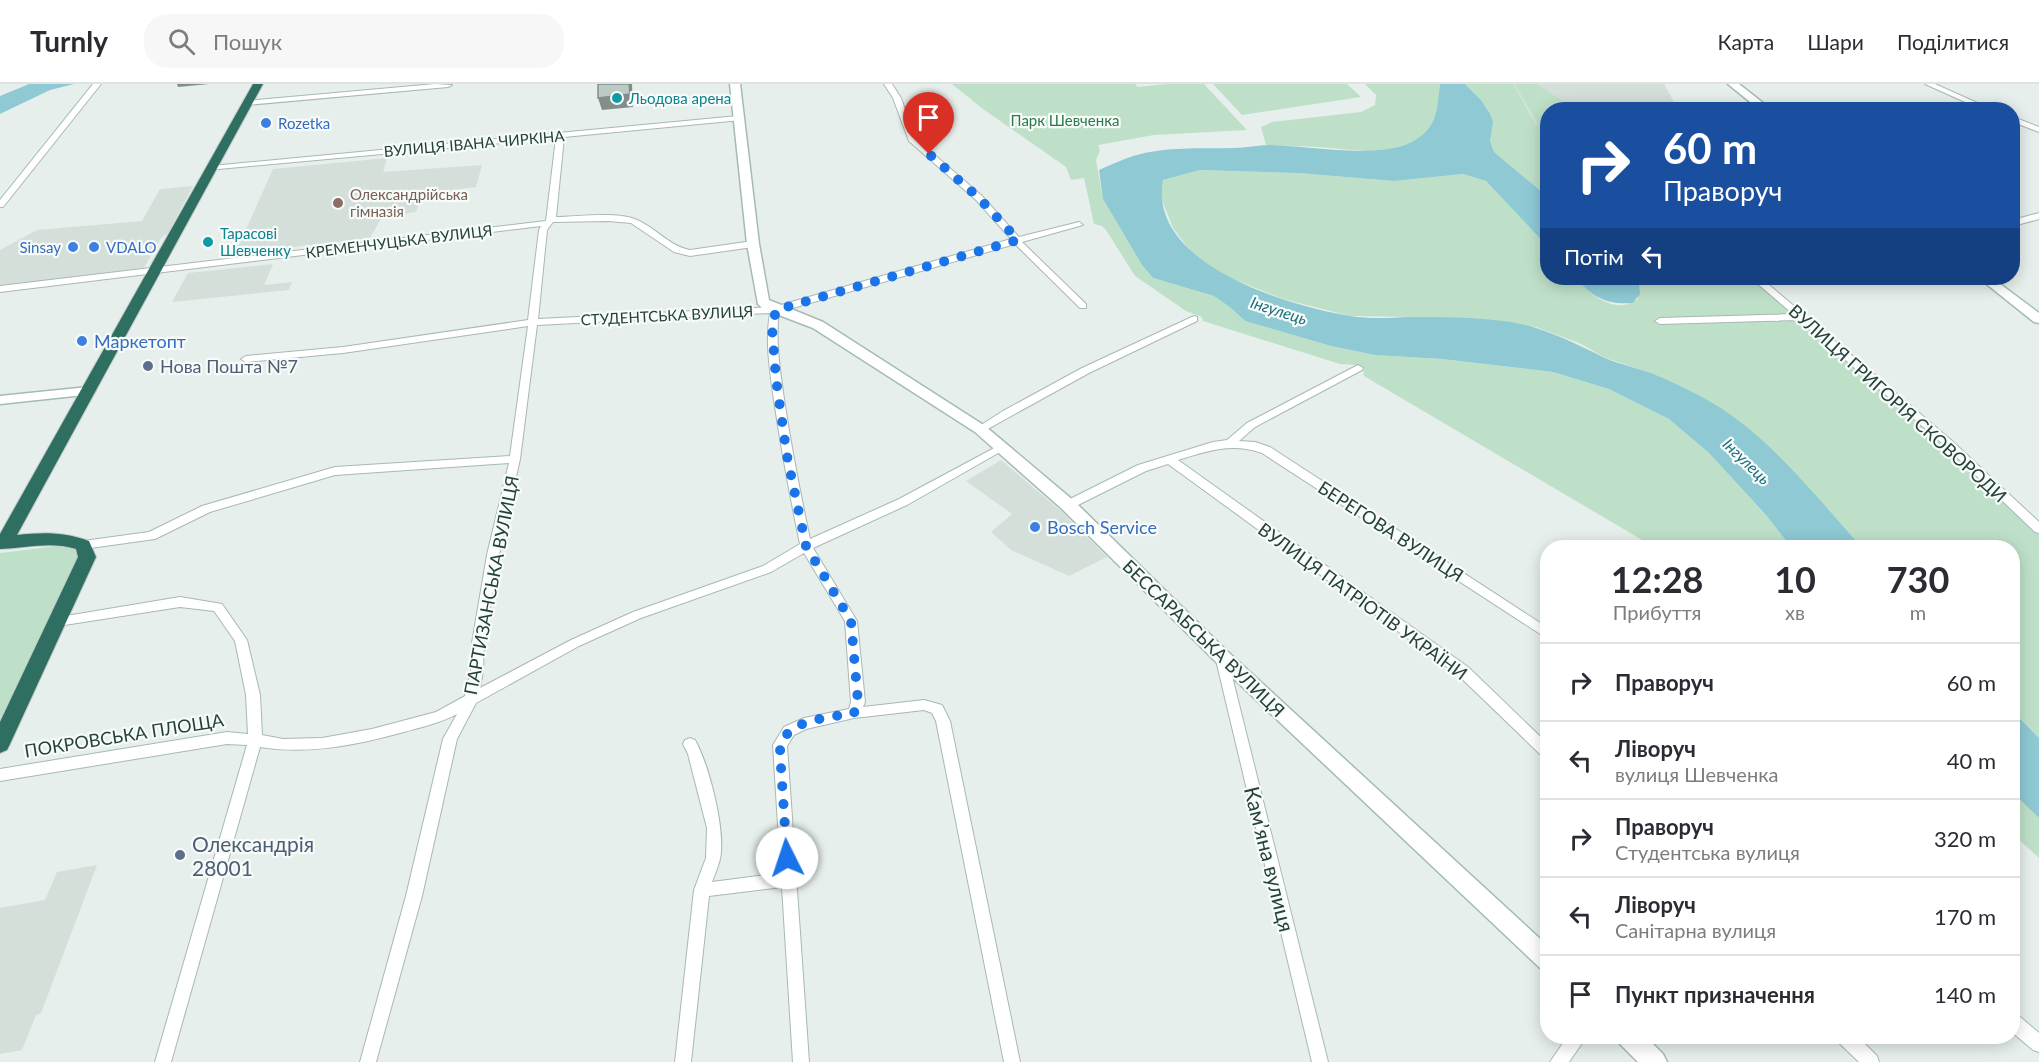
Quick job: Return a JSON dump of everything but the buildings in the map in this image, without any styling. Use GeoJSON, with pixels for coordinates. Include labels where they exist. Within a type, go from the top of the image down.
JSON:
{"type":"FeatureCollection","features":[{"type":"Feature","properties":{"kind":"highway"},"geometry":{"type":"LineString","coordinates":[[2,543],[258,84]]}},
{"type":"Feature","properties":{"kind":"highway"},"geometry":{"type":"LineString","coordinates":[[2,543],[36,539],[71,540],[83,545]]}},
{"type":"Feature","properties":{"kind":"highway","name":"ПОКРОВСЬКА ПЛОЩА"},"geometry":{"type":"LineString","coordinates":[[0,744],[87,557],[83,545]]}},
{"type":"Feature","properties":{"kind":"main road"},"geometry":{"type":"LineString","coordinates":[[735,84],[753,244],[763,301],[776,310]]}},
{"type":"Feature","properties":{"kind":"main road"},"geometry":{"type":"LineString","coordinates":[[1734,84],[1757,102]]}},
{"type":"Feature","properties":{"kind":"main road"},"geometry":{"type":"LineString","coordinates":[[1994,285],[2039,319]]}},
{"type":"Feature","properties":{"kind":"main road","name":"БЕССАРАБСЬКА ВУЛИЦЯ"},"geometry":{"type":"LineString","coordinates":[[776,310],[818,325],[980,429],[1002,447],[1068,505],[1221,656],[1540,954]]}},
{"type":"Feature","properties":{"kind":"main road"},"geometry":{"type":"LineString","coordinates":[[0,400],[88,391]]}},
{"type":"Feature","properties":{"kind":"main road"},"geometry":{"type":"LineString","coordinates":[[1636,1044],[1655,1062]]}},
{"type":"Feature","properties":{"kind":"street"},"geometry":{"type":"LineString","coordinates":[[0,205],[97,84]]}},
{"type":"Feature","properties":{"kind":"street"},"geometry":{"type":"LineString","coordinates":[[888,84],[897,98],[912,139],[979,198],[1027,252],[1083,306]]}},
{"type":"Feature","properties":{"kind":"street"},"geometry":{"type":"LineString","coordinates":[[1929,84],[1971,102]]}},
{"type":"Feature","properties":{"kind":"street"},"geometry":{"type":"LineString","coordinates":[[247,103],[448,85]]}},
{"type":"Feature","properties":{"kind":"street","name":"ВУЛИЦЯ ІВАНА ЧИРКІНА"},"geometry":{"type":"LineString","coordinates":[[212,168],[738,118]]}},
{"type":"Feature","properties":{"kind":"street"},"geometry":{"type":"LineString","coordinates":[[2020,122],[2039,130]]}},
{"type":"Feature","properties":{"kind":"street","name":"ПАРТИЗАНСЬКА ВУЛИЦЯ"},"geometry":{"type":"LineString","coordinates":[[368,1062],[414,896],[450,739],[471,700],[477,671],[478,643],[493,555],[515,459],[543,230],[550,221],[560,134]]}},
{"type":"Feature","properties":{"kind":"street"},"geometry":{"type":"LineString","coordinates":[[2020,221],[2039,216]]}},
{"type":"Feature","properties":{"kind":"street","name":"КРЕМЕНЧУЦЬКА ВУЛИЦЯ"},"geometry":{"type":"LineString","coordinates":[[0,289],[550,221],[608,218],[633,220],[677,250],[690,253],[753,244]]}},
{"type":"Feature","properties":{"kind":"street","name":"СТУДЕНТСЬКА ВУЛИЦЯ"},"geometry":{"type":"LineString","coordinates":[[246,359],[343,350],[533,322],[776,310],[1018,240],[1079,225]]}},
{"type":"Feature","properties":{"kind":"street","name":"ВУЛИЦЯ ГРИГОРІЯ СКОВОРОДИ"},"geometry":{"type":"LineString","coordinates":[[1764,285],[1947,442],[2039,529]]}},
{"type":"Feature","properties":{"kind":"street"},"geometry":{"type":"LineString","coordinates":[[776,310],[772,328],[776,379],[787,456],[806,546],[851,621],[858,692],[858,702],[854,713]]}},
{"type":"Feature","properties":{"kind":"street"},"geometry":{"type":"LineString","coordinates":[[1660,321],[1801,317]]}},
{"type":"Feature","properties":{"kind":"street"},"geometry":{"type":"LineString","coordinates":[[980,429],[1043,392],[1194,319]]}},
{"type":"Feature","properties":{"kind":"street"},"geometry":{"type":"LineString","coordinates":[[1068,505],[1142,468],[1230,443],[1251,425],[1358,368]]}},
{"type":"Feature","properties":{"kind":"street","name":"БЕРЕГОВА ВУЛИЦЯ"},"geometry":{"type":"LineString","coordinates":[[1230,443],[1255,446],[1266,450],[1540,629]]}},
{"type":"Feature","properties":{"kind":"street","name":"ПОКРОВСЬКА ПЛОЩА"},"geometry":{"type":"LineString","coordinates":[[0,776],[227,738],[255,740],[283,746],[322,744],[372,735],[439,717],[575,643],[637,615],[767,569],[806,546],[903,502],[1002,447]]}},
{"type":"Feature","properties":{"kind":"street"},"geometry":{"type":"LineString","coordinates":[[83,545],[151,536],[206,509],[335,471],[515,459]]}},
{"type":"Feature","properties":{"kind":"street","name":"ВУЛИЦЯ ПАТРІОТІВ УКРАЇНИ"},"geometry":{"type":"LineString","coordinates":[[1169,459],[1463,671],[1540,745]]}},
{"type":"Feature","properties":{"kind":"street"},"geometry":{"type":"LineString","coordinates":[[58,621],[180,602],[218,607],[241,640],[253,695],[255,740],[163,1062]]}},
{"type":"Feature","properties":{"kind":"street","name":"Камʼяна вулиця"},"geometry":{"type":"LineString","coordinates":[[1221,656],[1320,1062]]}},
{"type":"Feature","properties":{"kind":"street"},"geometry":{"type":"LineString","coordinates":[[801,1062],[780,745],[783,738],[796,727],[854,713],[924,705],[937,709],[942,714],[1012,1062]]}},
{"type":"Feature","properties":{"kind":"street"},"geometry":{"type":"LineString","coordinates":[[683,1062],[702,890],[712,858],[714,828],[695,753],[690,744]]}},
{"type":"Feature","properties":{"kind":"street"},"geometry":{"type":"LineString","coordinates":[[702,890],[788,879]]}},
{"type":"Feature","properties":{"kind":"street"},"geometry":{"type":"LineString","coordinates":[[2020,1028],[2039,1044]]}},
{"type":"Feature","properties":{"kind":"street"},"geometry":{"type":"LineString","coordinates":[[1558,1062],[1573,1044]]}},
{"type":"Feature","properties":{"kind":"street"},"geometry":{"type":"LineString","coordinates":[[1852,1044],[1871,1062]]}},
{"type":"Feature","properties":{"kind":"shaded area"},"geometry":{"type":"Polygon","coordinates":[[[1513,84],[1664,84],[1674,102],[1540,102],[1540,130],[1513,84]]]}},
{"type":"Feature","properties":{"kind":"shaded area","name":"Олександрійська гімназія"},"geometry":{"type":"Polygon","coordinates":[[[387,158],[383,172],[482,165],[476,187],[422,194],[416,212],[382,217],[370,238],[235,254],[273,169],[387,158]]]}},
{"type":"Feature","properties":{"kind":"shaded area"},"geometry":{"type":"Polygon","coordinates":[[[193,186],[168,233],[161,238],[144,268],[0,286],[0,250],[37,230],[142,221],[160,189],[193,186]]]}},
{"type":"Feature","properties":{"kind":"shaded area"},"geometry":{"type":"Polygon","coordinates":[[[273,264],[264,285],[292,282],[289,290],[172,302],[188,273],[273,264]]]}},
{"type":"Feature","properties":{"kind":"shaded area"},"geometry":{"type":"Polygon","coordinates":[[[1001,460],[1062,512],[1107,557],[1069,576],[1011,550],[991,532],[1012,514],[966,481],[1001,460]]]}},
{"type":"Feature","properties":{"kind":"shaded area"},"geometry":{"type":"Polygon","coordinates":[[[97,865],[41,1013],[36,1015],[22,1050],[0,1054],[0,908],[45,900],[57,872],[97,865]]]}},
{"type":"Feature","properties":{"kind":"green space","name":"Парк Шевченка"},"geometry":{"type":"Polygon","coordinates":[[[952,84],[1135,84],[1138,87],[1204,84],[1247,130],[1154,135],[1098,145],[1100,150],[1096,160],[1103,199],[1142,265],[1153,278],[1214,296],[1245,321],[1331,346],[1375,355],[1442,359],[1553,372],[1609,389],[1669,419],[1709,453],[1766,515],[1786,540],[1642,540],[1364,376],[1363,368],[1358,365],[1340,364],[1203,321],[1202,317],[1186,311],[1135,276],[1106,230],[1094,224],[1084,178],[1071,180],[1066,167],[983,109],[952,84]]]}},
{"type":"Feature","properties":{"kind":"green space"},"geometry":{"type":"Polygon","coordinates":[[[1213,84],[1347,84],[1361,97],[1242,115],[1213,84]]]}},
{"type":"Feature","properties":{"kind":"green space"},"geometry":{"type":"Polygon","coordinates":[[[1365,84],[1440,84],[1437,117],[1428,131],[1415,141],[1401,147],[1384,150],[1266,145],[1261,127],[1272,122],[1361,112],[1375,105],[1376,95],[1365,84]]]}},
{"type":"Feature","properties":{"kind":"green space"},"geometry":{"type":"Polygon","coordinates":[[[1465,84],[1513,84],[1536,124],[1538,124],[1515,84],[1537,84],[1562,101],[1540,102],[1540,190],[1494,152],[1490,141],[1492,122],[1481,100],[1465,84]]]}},
{"type":"Feature","properties":{"kind":"green space"},"geometry":{"type":"Polygon","coordinates":[[[1200,170],[1298,173],[1394,181],[1463,174],[1486,181],[1540,238],[1540,285],[1583,285],[1604,301],[1621,305],[1630,304],[1638,299],[1639,285],[1760,285],[1792,314],[1704,317],[1800,319],[1864,373],[2039,535],[2039,738],[2020,718],[2020,540],[1856,540],[1792,471],[1744,425],[1694,393],[1656,375],[1606,358],[1579,343],[1536,327],[1414,317],[1350,316],[1283,299],[1223,275],[1194,256],[1173,228],[1160,195],[1163,180],[1200,170]]]}},
{"type":"Feature","properties":{"kind":"green space"},"geometry":{"type":"Polygon","coordinates":[[[65,545],[78,549],[80,562],[0,730],[0,553],[65,545]]]}},
{"type":"Feature","properties":{"kind":"green space"},"geometry":{"type":"Polygon","coordinates":[[[2020,800],[2039,818],[2039,858],[2020,840],[2020,800]]]}},
{"type":"Feature","properties":{"kind":"water"},"geometry":{"type":"Polygon","coordinates":[[[29,84],[74,84],[50,90],[0,114],[0,96],[29,84]]]}},
{"type":"Feature","properties":{"kind":"water","name":"Інгулець"},"geometry":{"type":"Polygon","coordinates":[[[1440,84],[1465,84],[1481,100],[1493,122],[1490,141],[1494,152],[1540,190],[1540,238],[1486,181],[1463,174],[1394,181],[1298,173],[1200,170],[1163,180],[1164,210],[1177,235],[1199,257],[1227,276],[1259,291],[1324,311],[1357,317],[1468,318],[1530,326],[1611,360],[1650,373],[1701,396],[1723,409],[1759,438],[1790,467],[1856,540],[1786,540],[1766,515],[1709,453],[1669,419],[1609,389],[1553,372],[1442,359],[1375,355],[1331,346],[1245,321],[1214,296],[1153,278],[1142,265],[1103,199],[1099,170],[1145,153],[1170,149],[1270,145],[1363,151],[1381,150],[1398,147],[1421,137],[1435,118],[1440,84]]]}},
{"type":"Feature","properties":{"kind":"water"},"geometry":{"type":"Polygon","coordinates":[[[1583,285],[1639,285],[1640,294],[1633,303],[1615,303],[1594,295],[1583,285]]]}},
{"type":"Feature","properties":{"kind":"water"},"geometry":{"type":"Polygon","coordinates":[[[2020,718],[2039,738],[2039,818],[2020,800],[2020,718]]]}},
{"type":"Feature","properties":{"kind":"place","name":"Льодова арена"},"geometry":{"type":"Point","coordinates":[617,98]}},
{"type":"Feature","properties":{"kind":"place","name":"Rozetka"},"geometry":{"type":"Point","coordinates":[266,123]}},
{"type":"Feature","properties":{"kind":"place","name":"Олександрійська гімназія"},"geometry":{"type":"Point","coordinates":[338,203]}},
{"type":"Feature","properties":{"kind":"place","name":"Тарасові Шевченку"},"geometry":{"type":"Point","coordinates":[208,242]}},
{"type":"Feature","properties":{"kind":"place","name":"Sinsay"},"geometry":{"type":"Point","coordinates":[73,247]}},
{"type":"Feature","properties":{"kind":"place","name":"VDALO"},"geometry":{"type":"Point","coordinates":[94,247]}},
{"type":"Feature","properties":{"kind":"place","name":"Маркетопт"},"geometry":{"type":"Point","coordinates":[82,341]}},
{"type":"Feature","properties":{"kind":"place","name":"Нова Пошта №7"},"geometry":{"type":"Point","coordinates":[148,366]}},
{"type":"Feature","properties":{"kind":"place","name":"Bosch Service"},"geometry":{"type":"Point","coordinates":[1035,527]}},
{"type":"Feature","properties":{"kind":"place","name":"Олександрія 28001"},"geometry":{"type":"Point","coordinates":[180,855]}},
{"type":"Feature","properties":{"kind":"route"},"geometry":{"type":"LineString","coordinates":[[787,858],[780,745],[783,738],[796,727],[854,713],[858,702],[858,682],[851,621],[806,546],[787,456],[776,379],[772,328],[776,310],[1018,240],[979,198],[929,154]]}}]}
